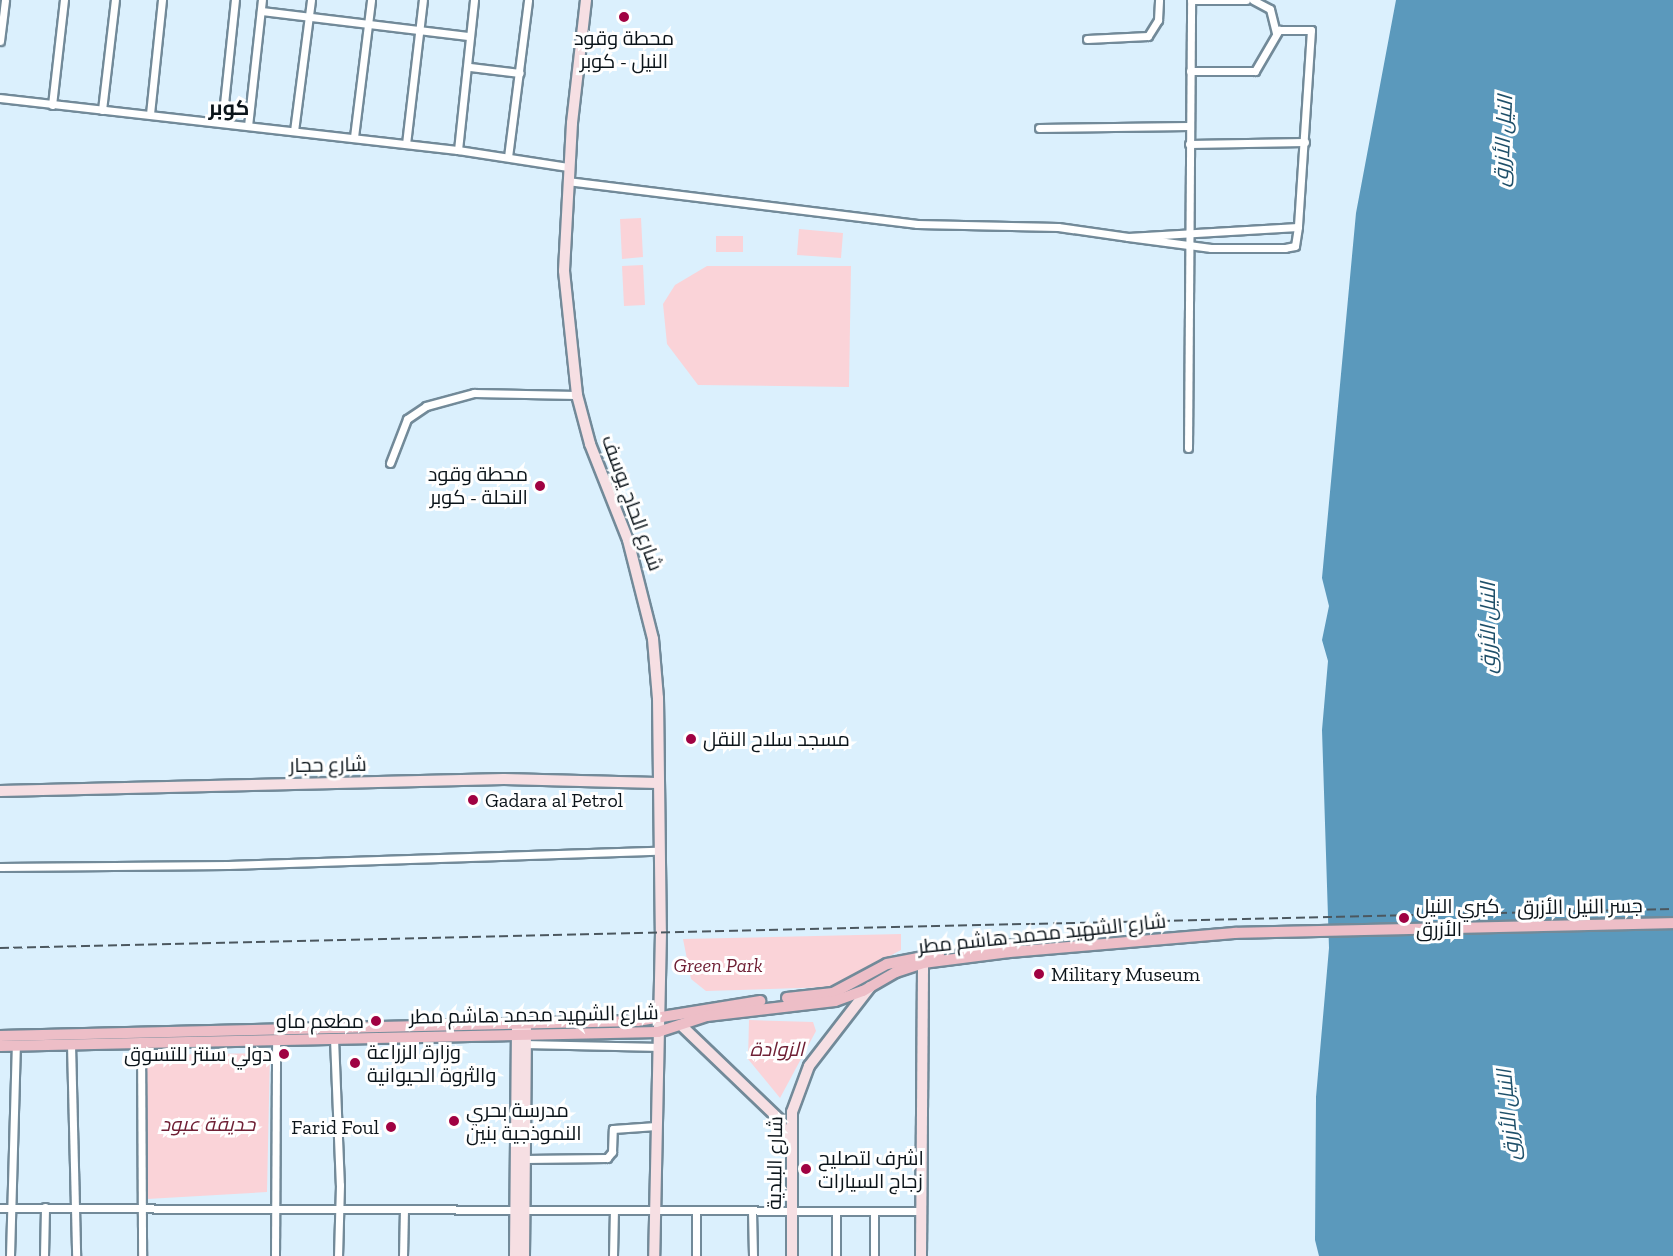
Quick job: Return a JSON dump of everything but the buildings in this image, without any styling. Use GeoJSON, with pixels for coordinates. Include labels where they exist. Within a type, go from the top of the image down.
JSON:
{"type":"FeatureCollection","features":[{"type":"Feature","properties":{"kind":"main road","name":"شارع الحاج يوسف"},"geometry":{"type":"LineString","coordinates":[[586,0],[568,167],[564,271],[577,395],[591,444],[644,590],[658,698],[659,1019],[654,1256]]}},
{"type":"Feature","properties":{"kind":"main road","name":"شارع حجار"},"geometry":{"type":"LineString","coordinates":[[0,790],[504,779],[657,783]]}},
{"type":"Feature","properties":{"kind":"main road"},"geometry":{"type":"LineString","coordinates":[[1272,929],[1673,917]]}},
{"type":"Feature","properties":{"kind":"main road","name":"جسر النيل الأزرق"},"geometry":{"type":"LineString","coordinates":[[1272,929],[1673,922]]}},
{"type":"Feature","properties":{"kind":"main road","name":"شارع الشهيد محمد هاشم مطر"},"geometry":{"type":"LineString","coordinates":[[0,1046],[71,1044],[141,1038],[659,1019],[721,1005],[833,993],[905,958],[1011,945],[1272,929]]}},
{"type":"Feature","properties":{"kind":"main road","name":"شارع الشهيد محمد هاشم مطر"},"geometry":{"type":"LineString","coordinates":[[0,1036],[523,1039],[658,1032],[683,1027],[707,1016],[835,1001],[871,986],[896,972],[923,963],[1009,952],[1272,929]]}},
{"type":"Feature","properties":{"kind":"main road"},"geometry":{"type":"LineString","coordinates":[[921,1256],[923,963]]}},
{"type":"Feature","properties":{"kind":"main road","name":"شارع البلدية"},"geometry":{"type":"LineString","coordinates":[[786,1256],[790,1211],[792,1112],[799,1087],[819,1051],[871,986]]}},
{"type":"Feature","properties":{"kind":"main road"},"geometry":{"type":"LineString","coordinates":[[515,1256],[525,1159],[521,1023]]}},
{"type":"Feature","properties":{"kind":"main road","name":"شارع البلدية"},"geometry":{"type":"LineString","coordinates":[[683,1027],[780,1120],[786,1133],[792,1256]]}},
{"type":"Feature","properties":{"kind":"main road"},"geometry":{"type":"LineString","coordinates":[[523,1039],[521,1209],[524,1256]]}},
{"type":"Feature","properties":{"kind":"street"},"geometry":{"type":"LineString","coordinates":[[0,41],[5,0]]}},
{"type":"Feature","properties":{"kind":"street"},"geometry":{"type":"LineString","coordinates":[[52,105],[64,0]]}},
{"type":"Feature","properties":{"kind":"street"},"geometry":{"type":"LineString","coordinates":[[102,110],[115,0]]}},
{"type":"Feature","properties":{"kind":"street"},"geometry":{"type":"LineString","coordinates":[[150,114],[162,0]]}},
{"type":"Feature","properties":{"kind":"street"},"geometry":{"type":"LineString","coordinates":[[222,123],[236,0]]}},
{"type":"Feature","properties":{"kind":"street"},"geometry":{"type":"LineString","coordinates":[[248,126],[262,0]]}},
{"type":"Feature","properties":{"kind":"street"},"geometry":{"type":"LineString","coordinates":[[294,131],[311,0]]}},
{"type":"Feature","properties":{"kind":"street"},"geometry":{"type":"LineString","coordinates":[[354,137],[370,0]]}},
{"type":"Feature","properties":{"kind":"street"},"geometry":{"type":"LineString","coordinates":[[406,144],[423,0]]}},
{"type":"Feature","properties":{"kind":"street"},"geometry":{"type":"LineString","coordinates":[[458,150],[470,66],[469,36],[474,0]]}},
{"type":"Feature","properties":{"kind":"street"},"geometry":{"type":"LineString","coordinates":[[508,157],[528,0]]}},
{"type":"Feature","properties":{"kind":"street"},"geometry":{"type":"LineString","coordinates":[[1087,39],[1148,36],[1158,20],[1159,0]]}},
{"type":"Feature","properties":{"kind":"street"},"geometry":{"type":"LineString","coordinates":[[1188,448],[1191,0],[1246,0]]}},
{"type":"Feature","properties":{"kind":"street"},"geometry":{"type":"LineString","coordinates":[[1253,0],[1270,9],[1276,33]]}},
{"type":"Feature","properties":{"kind":"street"},"geometry":{"type":"LineString","coordinates":[[261,11],[369,22],[469,36]]}},
{"type":"Feature","properties":{"kind":"street"},"geometry":{"type":"LineString","coordinates":[[567,181],[917,224],[1058,227],[1188,247],[1294,247],[1298,227],[1305,142],[1305,103],[1313,34],[1307,29],[1282,29],[1276,33],[1254,71],[1190,71]]}},
{"type":"Feature","properties":{"kind":"street"},"geometry":{"type":"LineString","coordinates":[[470,66],[520,74]]}},
{"type":"Feature","properties":{"kind":"street"},"geometry":{"type":"LineString","coordinates":[[0,98],[354,137],[568,167]]}},
{"type":"Feature","properties":{"kind":"street"},"geometry":{"type":"LineString","coordinates":[[1039,128],[1189,126]]}},
{"type":"Feature","properties":{"kind":"street"},"geometry":{"type":"LineString","coordinates":[[1189,144],[1305,142]]}},
{"type":"Feature","properties":{"kind":"street"},"geometry":{"type":"LineString","coordinates":[[1128,237],[1298,227]]}},
{"type":"Feature","properties":{"kind":"street"},"geometry":{"type":"LineString","coordinates":[[390,463],[407,419],[426,406],[474,393],[577,395]]}},
{"type":"Feature","properties":{"kind":"street"},"geometry":{"type":"LineString","coordinates":[[0,867],[218,865],[657,850]]}},
{"type":"Feature","properties":{"kind":"street"},"geometry":{"type":"LineString","coordinates":[[141,1038],[141,1256]]}},
{"type":"Feature","properties":{"kind":"street"},"geometry":{"type":"LineString","coordinates":[[334,1038],[340,1185],[338,1256]]}},
{"type":"Feature","properties":{"kind":"street"},"geometry":{"type":"LineString","coordinates":[[275,1256],[276,1039]]}},
{"type":"Feature","properties":{"kind":"street"},"geometry":{"type":"LineString","coordinates":[[523,1039],[658,1047]]}},
{"type":"Feature","properties":{"kind":"street"},"geometry":{"type":"LineString","coordinates":[[71,1044],[76,1256]]}},
{"type":"Feature","properties":{"kind":"street"},"geometry":{"type":"LineString","coordinates":[[10,1256],[16,1046]]}},
{"type":"Feature","properties":{"kind":"street"},"geometry":{"type":"LineString","coordinates":[[525,1159],[607,1158],[612,1152],[613,1129],[656,1126]]}},
{"type":"Feature","properties":{"kind":"street"},"geometry":{"type":"LineString","coordinates":[[0,1208],[142,1206],[163,1211],[338,1208],[922,1211]]}},
{"type":"Feature","properties":{"kind":"street"},"geometry":{"type":"LineString","coordinates":[[44,1256],[45,1207]]}},
{"type":"Feature","properties":{"kind":"street"},"geometry":{"type":"LineString","coordinates":[[403,1256],[404,1210]]}},
{"type":"Feature","properties":{"kind":"street"},"geometry":{"type":"LineString","coordinates":[[614,1210],[614,1256]]}},
{"type":"Feature","properties":{"kind":"street"},"geometry":{"type":"LineString","coordinates":[[696,1211],[696,1256]]}},
{"type":"Feature","properties":{"kind":"street"},"geometry":{"type":"LineString","coordinates":[[752,1211],[753,1256]]}},
{"type":"Feature","properties":{"kind":"street"},"geometry":{"type":"LineString","coordinates":[[836,1211],[837,1256]]}},
{"type":"Feature","properties":{"kind":"street"},"geometry":{"type":"LineString","coordinates":[[874,1211],[874,1256]]}},
{"type":"Feature","properties":{"kind":"green space"},"geometry":{"type":"Polygon","coordinates":[[[641,218],[643,257],[622,259],[620,219],[641,218]]]}},
{"type":"Feature","properties":{"kind":"green space"},"geometry":{"type":"Polygon","coordinates":[[[799,229],[843,233],[841,258],[797,255],[799,229]]]}},
{"type":"Feature","properties":{"kind":"green space"},"geometry":{"type":"Polygon","coordinates":[[[716,236],[743,236],[743,252],[716,252],[716,236]]]}},
{"type":"Feature","properties":{"kind":"green space"},"geometry":{"type":"Polygon","coordinates":[[[643,265],[645,305],[624,306],[622,266],[643,265]]]}},
{"type":"Feature","properties":{"kind":"green space"},"geometry":{"type":"Polygon","coordinates":[[[707,266],[851,266],[849,387],[698,385],[667,344],[663,304],[675,285],[707,266]]]}},
{"type":"Feature","properties":{"kind":"green space","name":"Green Park"},"geometry":{"type":"Polygon","coordinates":[[[901,934],[901,950],[831,987],[706,991],[691,979],[683,939],[901,934]]]}},
{"type":"Feature","properties":{"kind":"green space","name":"الزوادة"},"geometry":{"type":"Polygon","coordinates":[[[749,1020],[813,1022],[816,1031],[780,1098],[748,1059],[749,1020]]]}},
{"type":"Feature","properties":{"kind":"green space","name":"حديقة عبود"},"geometry":{"type":"Polygon","coordinates":[[[270,1053],[267,1192],[147,1199],[146,1055],[270,1053]]]}},
{"type":"Feature","properties":{"kind":"water","name":"النيل الأزرق"},"geometry":{"type":"Polygon","coordinates":[[[1396,0],[1673,0],[1673,1256],[1319,1256],[1315,1240],[1316,1097],[1329,948],[1322,730],[1328,661],[1322,640],[1329,606],[1322,578],[1356,213],[1396,0]]]}},
{"type":"Feature","properties":{"kind":"railway"},"geometry":{"type":"LineString","coordinates":[[0,948],[1673,909]]}},
{"type":"Feature","properties":{"kind":"place","name":"محطة وقود النيل - كوبر"},"geometry":{"type":"Point","coordinates":[624,17]}},
{"type":"Feature","properties":{"kind":"place","name":"محطة وقود النحلة - كوبر"},"geometry":{"type":"Point","coordinates":[540,486]}},
{"type":"Feature","properties":{"kind":"place","name":"مسجد سلاح النقل"},"geometry":{"type":"Point","coordinates":[691,739]}},
{"type":"Feature","properties":{"kind":"place","name":"Gadara al Petrol"},"geometry":{"type":"Point","coordinates":[473,800]}},
{"type":"Feature","properties":{"kind":"place","name":"كبري النيل الأزرق"},"geometry":{"type":"Point","coordinates":[1404,918]}},
{"type":"Feature","properties":{"kind":"place","name":"Military Museum"},"geometry":{"type":"Point","coordinates":[1039,974]}},
{"type":"Feature","properties":{"kind":"place","name":"مطعم ماو"},"geometry":{"type":"Point","coordinates":[376,1021]}},
{"type":"Feature","properties":{"kind":"place","name":"دولي سنتر للتسوق"},"geometry":{"type":"Point","coordinates":[284,1054]}},
{"type":"Feature","properties":{"kind":"place","name":"وزارة الزراعة والثروة الحيوانية"},"geometry":{"type":"Point","coordinates":[355,1063]}},
{"type":"Feature","properties":{"kind":"place","name":"مدرسة بحري النموذجية بنين"},"geometry":{"type":"Point","coordinates":[454,1121]}},
{"type":"Feature","properties":{"kind":"place","name":"Farid Foul"},"geometry":{"type":"Point","coordinates":[391,1127]}},
{"type":"Feature","properties":{"kind":"place","name":"اشرف لتصليح زجاج السيارات"},"geometry":{"type":"Point","coordinates":[806,1169]}},
{"type":"Feature","properties":{"kind":"district","name":"كوبر"},"geometry":{"type":"Point","coordinates":[229,108]}}]}
